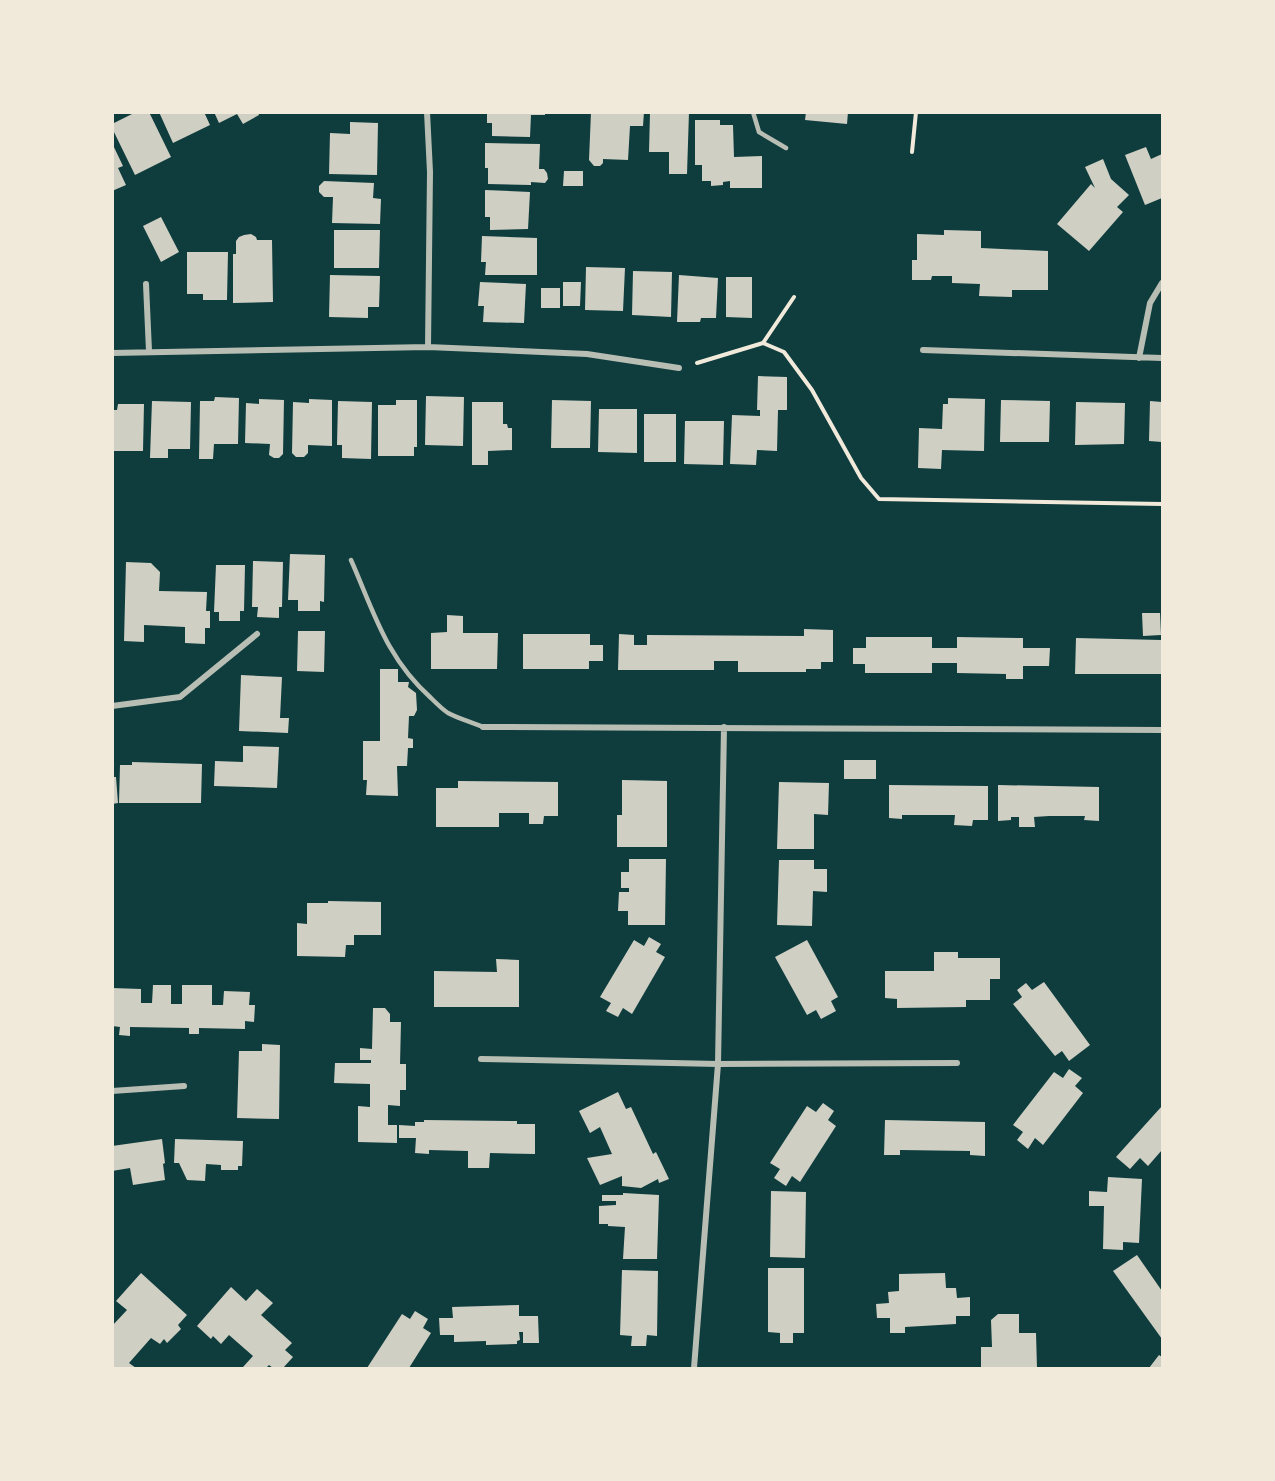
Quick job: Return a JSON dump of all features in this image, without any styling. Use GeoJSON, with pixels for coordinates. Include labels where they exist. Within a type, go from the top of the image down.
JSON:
{"type":"FeatureCollection","features":[{"type":"Feature","properties":{"kind":"street"},"geometry":{"type":"LineString","coordinates":[[427,112],[430,172],[428,347]]}},
{"type":"Feature","properties":{"kind":"street"},"geometry":{"type":"LineString","coordinates":[[1139,358],[1150,303],[1162,283]]}},
{"type":"Feature","properties":{"kind":"street"},"geometry":{"type":"LineString","coordinates":[[146,284],[149,351]]}},
{"type":"Feature","properties":{"kind":"street"},"geometry":{"type":"LineString","coordinates":[[112,353],[428,347],[587,354],[679,368]]}},
{"type":"Feature","properties":{"kind":"street"},"geometry":{"type":"LineString","coordinates":[[923,350],[1162,358]]}},
{"type":"Feature","properties":{"kind":"street"},"geometry":{"type":"LineString","coordinates":[[112,706],[180,697],[257,634]]}},
{"type":"Feature","properties":{"kind":"street"},"geometry":{"type":"LineString","coordinates":[[483,727],[1162,729]]}},
{"type":"Feature","properties":{"kind":"street"},"geometry":{"type":"LineString","coordinates":[[694,1368],[718,1064],[724,727]]}},
{"type":"Feature","properties":{"kind":"street"},"geometry":{"type":"LineString","coordinates":[[481,1059],[718,1064],[957,1063]]}},
{"type":"Feature","properties":{"kind":"street"},"geometry":{"type":"LineString","coordinates":[[112,1091],[184,1086]]}},
{"type":"Feature","properties":{"kind":"lane"},"geometry":{"type":"LineString","coordinates":[[753,112],[759,132],[786,148]]}},
{"type":"Feature","properties":{"kind":"lane"},"geometry":{"type":"LineString","coordinates":[[351,560],[374,619],[395,657],[413,681],[448,713],[483,727]]}},
{"type":"Feature","properties":{"kind":"path"},"geometry":{"type":"LineString","coordinates":[[912,152],[916,112]]}},
{"type":"Feature","properties":{"kind":"path"},"geometry":{"type":"LineString","coordinates":[[679,368],[764,343],[794,297]]}},
{"type":"Feature","properties":{"kind":"path"},"geometry":{"type":"LineString","coordinates":[[764,343],[784,352],[812,390],[861,478],[879,498],[1162,504]]}},
{"type":"Feature","properties":{"kind":"building"},"geometry":{"type":"Polygon","coordinates":[[[136,112],[149,112],[171,157],[135,175],[112,124],[136,112]]]}},
{"type":"Feature","properties":{"kind":"building"},"geometry":{"type":"Polygon","coordinates":[[[159,112],[204,112],[210,125],[173,143],[159,112]]]}},
{"type":"Feature","properties":{"kind":"building"},"geometry":{"type":"Polygon","coordinates":[[[214,112],[258,112],[259,115],[243,124],[237,114],[219,123],[214,112]]]}},
{"type":"Feature","properties":{"kind":"building"},"geometry":{"type":"Polygon","coordinates":[[[487,112],[545,112],[545,115],[531,115],[530,137],[492,136],[492,123],[487,123],[487,112]]]}},
{"type":"Feature","properties":{"kind":"building"},"geometry":{"type":"Polygon","coordinates":[[[591,112],[644,112],[643,126],[630,126],[628,160],[603,159],[600,166],[594,166],[589,160],[591,112]]]}},
{"type":"Feature","properties":{"kind":"building"},"geometry":{"type":"Polygon","coordinates":[[[689,112],[687,174],[669,174],[669,152],[649,152],[650,113],[689,112]]]}},
{"type":"Feature","properties":{"kind":"building"},"geometry":{"type":"Polygon","coordinates":[[[806,112],[848,112],[847,124],[805,120],[806,112]]]}},
{"type":"Feature","properties":{"kind":"building"},"geometry":{"type":"Polygon","coordinates":[[[695,120],[720,120],[720,125],[733,125],[734,157],[762,156],[762,188],[730,188],[730,181],[723,182],[723,185],[711,186],[711,181],[702,181],[702,165],[695,165],[695,120]]]}},
{"type":"Feature","properties":{"kind":"building"},"geometry":{"type":"Polygon","coordinates":[[[350,122],[378,123],[377,175],[329,174],[330,133],[350,134],[350,122]]]}},
{"type":"Feature","properties":{"kind":"building"},"geometry":{"type":"Polygon","coordinates":[[[112,143],[123,166],[118,168],[126,185],[112,191],[112,143]]]}},
{"type":"Feature","properties":{"kind":"building"},"geometry":{"type":"Polygon","coordinates":[[[485,143],[540,144],[539,169],[544,169],[548,179],[545,183],[531,182],[531,185],[488,184],[488,168],[485,168],[485,143]]]}},
{"type":"Feature","properties":{"kind":"building"},"geometry":{"type":"Polygon","coordinates":[[[1146,147],[1151,159],[1162,154],[1162,198],[1145,205],[1125,155],[1146,147]]]}},
{"type":"Feature","properties":{"kind":"building"},"geometry":{"type":"Polygon","coordinates":[[[1103,159],[1111,179],[1129,195],[1117,207],[1123,212],[1089,251],[1057,224],[1091,184],[1095,188],[1085,167],[1103,159]]]}},
{"type":"Feature","properties":{"kind":"building"},"geometry":{"type":"Polygon","coordinates":[[[564,171],[583,171],[583,186],[563,186],[564,171]]]}},
{"type":"Feature","properties":{"kind":"building"},"geometry":{"type":"Polygon","coordinates":[[[324,181],[374,183],[373,198],[381,199],[380,224],[332,223],[333,197],[324,197],[319,192],[319,186],[324,181]]]}},
{"type":"Feature","properties":{"kind":"building"},"geometry":{"type":"Polygon","coordinates":[[[485,190],[530,192],[528,229],[490,230],[490,217],[485,217],[485,190]]]}},
{"type":"Feature","properties":{"kind":"building"},"geometry":{"type":"Polygon","coordinates":[[[161,217],[179,252],[161,262],[143,226],[161,217]]]}},
{"type":"Feature","properties":{"kind":"building"},"geometry":{"type":"Polygon","coordinates":[[[334,230],[380,230],[379,268],[334,268],[334,230]]]}},
{"type":"Feature","properties":{"kind":"building"},"geometry":{"type":"Polygon","coordinates":[[[944,230],[981,231],[981,248],[1048,251],[1048,290],[1012,290],[1012,297],[979,296],[980,284],[952,283],[952,276],[932,276],[931,280],[912,280],[912,260],[917,260],[917,234],[944,235],[944,230]]]}},
{"type":"Feature","properties":{"kind":"building"},"geometry":{"type":"Polygon","coordinates":[[[251,234],[257,240],[272,240],[273,302],[233,303],[233,254],[236,254],[236,241],[239,237],[251,234]]]}},
{"type":"Feature","properties":{"kind":"building"},"geometry":{"type":"Polygon","coordinates":[[[482,236],[537,238],[537,275],[485,275],[486,262],[481,262],[482,236]]]}},
{"type":"Feature","properties":{"kind":"building"},"geometry":{"type":"Polygon","coordinates":[[[187,252],[228,252],[227,300],[203,300],[203,294],[187,294],[187,252]]]}},
{"type":"Feature","properties":{"kind":"building"},"geometry":{"type":"Polygon","coordinates":[[[586,267],[625,268],[623,311],[585,310],[586,267]]]}},
{"type":"Feature","properties":{"kind":"building"},"geometry":{"type":"Polygon","coordinates":[[[633,271],[672,272],[671,317],[632,315],[633,271]]]}},
{"type":"Feature","properties":{"kind":"building"},"geometry":{"type":"Polygon","coordinates":[[[330,275],[380,276],[379,307],[368,307],[368,318],[329,317],[330,275]]]}},
{"type":"Feature","properties":{"kind":"building"},"geometry":{"type":"Polygon","coordinates":[[[679,275],[718,278],[716,318],[701,318],[700,322],[677,322],[679,275]]]}},
{"type":"Feature","properties":{"kind":"building"},"geometry":{"type":"Polygon","coordinates":[[[726,277],[752,277],[752,318],[726,317],[726,277]]]}},
{"type":"Feature","properties":{"kind":"building"},"geometry":{"type":"Polygon","coordinates":[[[480,282],[526,284],[524,323],[483,322],[484,306],[478,306],[480,282]]]}},
{"type":"Feature","properties":{"kind":"building"},"geometry":{"type":"Polygon","coordinates":[[[563,282],[581,282],[580,306],[563,306],[563,282]]]}},
{"type":"Feature","properties":{"kind":"building"},"geometry":{"type":"Polygon","coordinates":[[[541,288],[560,288],[560,308],[541,308],[541,288]]]}},
{"type":"Feature","properties":{"kind":"building"},"geometry":{"type":"Polygon","coordinates":[[[758,376],[787,377],[787,410],[778,410],[777,451],[757,450],[756,465],[730,464],[732,415],[760,416],[760,410],[757,410],[758,376]]]}},
{"type":"Feature","properties":{"kind":"building"},"geometry":{"type":"Polygon","coordinates":[[[426,396],[464,397],[463,446],[425,445],[426,396]]]}},
{"type":"Feature","properties":{"kind":"building"},"geometry":{"type":"Polygon","coordinates":[[[215,397],[239,398],[238,444],[214,444],[213,459],[199,459],[200,401],[214,401],[215,397]]]}},
{"type":"Feature","properties":{"kind":"building"},"geometry":{"type":"Polygon","coordinates":[[[948,398],[985,399],[984,451],[942,450],[941,469],[918,468],[919,428],[942,429],[943,404],[948,404],[948,398]]]}},
{"type":"Feature","properties":{"kind":"building"},"geometry":{"type":"Polygon","coordinates":[[[259,399],[284,400],[283,454],[279,458],[269,455],[270,444],[245,443],[246,403],[259,404],[259,399]]]}},
{"type":"Feature","properties":{"kind":"building"},"geometry":{"type":"Polygon","coordinates":[[[309,399],[332,400],[332,446],[308,445],[308,453],[304,457],[296,457],[292,453],[293,402],[309,403],[309,399]]]}},
{"type":"Feature","properties":{"kind":"building"},"geometry":{"type":"Polygon","coordinates":[[[396,400],[417,400],[417,447],[414,447],[414,456],[378,456],[378,405],[396,405],[396,400]]]}},
{"type":"Feature","properties":{"kind":"building"},"geometry":{"type":"Polygon","coordinates":[[[552,400],[591,401],[590,448],[551,448],[552,400]]]}},
{"type":"Feature","properties":{"kind":"building"},"geometry":{"type":"Polygon","coordinates":[[[1001,400],[1050,401],[1049,442],[1000,442],[1001,400]]]}},
{"type":"Feature","properties":{"kind":"building"},"geometry":{"type":"Polygon","coordinates":[[[152,401],[191,402],[190,449],[168,449],[168,458],[150,458],[152,401]]]}},
{"type":"Feature","properties":{"kind":"building"},"geometry":{"type":"Polygon","coordinates":[[[338,401],[372,402],[371,459],[342,458],[342,445],[337,445],[338,401]]]}},
{"type":"Feature","properties":{"kind":"building"},"geometry":{"type":"Polygon","coordinates":[[[1150,401],[1162,402],[1162,442],[1149,441],[1150,401]]]}},
{"type":"Feature","properties":{"kind":"building"},"geometry":{"type":"Polygon","coordinates":[[[472,402],[503,402],[503,424],[512,428],[512,450],[488,451],[488,465],[472,465],[472,402]]]}},
{"type":"Feature","properties":{"kind":"building"},"geometry":{"type":"Polygon","coordinates":[[[1076,402],[1125,403],[1124,444],[1075,445],[1076,402]]]}},
{"type":"Feature","properties":{"kind":"building"},"geometry":{"type":"Polygon","coordinates":[[[118,404],[144,404],[143,451],[112,451],[112,410],[117,410],[118,404]]]}},
{"type":"Feature","properties":{"kind":"building"},"geometry":{"type":"Polygon","coordinates":[[[599,409],[637,409],[637,453],[598,452],[599,409]]]}},
{"type":"Feature","properties":{"kind":"building"},"geometry":{"type":"Polygon","coordinates":[[[644,414],[676,414],[676,462],[644,462],[644,414]]]}},
{"type":"Feature","properties":{"kind":"building"},"geometry":{"type":"Polygon","coordinates":[[[685,421],[724,421],[723,465],[684,464],[685,421]]]}},
{"type":"Feature","properties":{"kind":"building"},"geometry":{"type":"Polygon","coordinates":[[[290,554],[325,555],[324,602],[320,601],[320,611],[298,611],[298,600],[288,600],[290,554]]]}},
{"type":"Feature","properties":{"kind":"building"},"geometry":{"type":"Polygon","coordinates":[[[253,561],[283,562],[282,607],[279,607],[279,618],[257,617],[258,607],[252,607],[253,561]]]}},
{"type":"Feature","properties":{"kind":"building"},"geometry":{"type":"Polygon","coordinates":[[[126,562],[151,563],[160,572],[159,591],[207,592],[206,611],[210,611],[210,628],[205,628],[205,644],[185,643],[185,627],[144,625],[144,642],[124,641],[126,562]]]}},
{"type":"Feature","properties":{"kind":"building"},"geometry":{"type":"Polygon","coordinates":[[[216,565],[245,565],[244,611],[240,611],[240,621],[219,621],[219,612],[214,612],[216,565]]]}},
{"type":"Feature","properties":{"kind":"building"},"geometry":{"type":"Polygon","coordinates":[[[1142,613],[1160,613],[1161,635],[1143,636],[1142,613]]]}},
{"type":"Feature","properties":{"kind":"building"},"geometry":{"type":"Polygon","coordinates":[[[447,615],[463,616],[463,633],[498,633],[497,669],[431,669],[431,633],[447,632],[447,615]]]}},
{"type":"Feature","properties":{"kind":"building"},"geometry":{"type":"Polygon","coordinates":[[[804,629],[833,630],[833,662],[821,662],[821,669],[806,669],[806,672],[738,672],[738,661],[714,661],[714,670],[618,670],[619,634],[634,635],[634,645],[647,645],[647,635],[804,636],[804,629]]]}},
{"type":"Feature","properties":{"kind":"building"},"geometry":{"type":"Polygon","coordinates":[[[298,631],[325,631],[324,672],[297,671],[298,631]]]}},
{"type":"Feature","properties":{"kind":"building"},"geometry":{"type":"Polygon","coordinates":[[[523,634],[590,634],[590,645],[603,645],[603,661],[589,661],[589,669],[523,669],[523,634]]]}},
{"type":"Feature","properties":{"kind":"building"},"geometry":{"type":"Polygon","coordinates":[[[866,637],[932,637],[932,648],[957,648],[957,637],[1023,638],[1023,648],[1050,648],[1049,666],[1023,666],[1023,679],[1006,679],[1006,674],[957,673],[957,663],[932,663],[932,673],[865,673],[865,664],[853,664],[853,648],[866,648],[866,637]]]}},
{"type":"Feature","properties":{"kind":"building"},"geometry":{"type":"Polygon","coordinates":[[[1076,638],[1161,640],[1161,674],[1075,674],[1076,638]]]}},
{"type":"Feature","properties":{"kind":"building"},"geometry":{"type":"Polygon","coordinates":[[[380,669],[398,669],[398,682],[409,682],[408,687],[416,693],[417,710],[414,716],[409,716],[408,738],[413,739],[413,748],[408,748],[407,766],[397,766],[398,796],[366,795],[367,780],[363,780],[363,741],[380,741],[380,669]]]}},
{"type":"Feature","properties":{"kind":"building"},"geometry":{"type":"Polygon","coordinates":[[[241,675],[282,677],[280,718],[289,718],[288,733],[239,731],[241,675]]]}},
{"type":"Feature","properties":{"kind":"building"},"geometry":{"type":"Polygon","coordinates":[[[243,746],[279,747],[277,788],[214,786],[215,761],[243,762],[243,746]]]}},
{"type":"Feature","properties":{"kind":"building"},"geometry":{"type":"Polygon","coordinates":[[[844,760],[876,760],[876,779],[844,779],[844,760]]]}},
{"type":"Feature","properties":{"kind":"building"},"geometry":{"type":"Polygon","coordinates":[[[132,762],[202,764],[201,803],[119,803],[120,765],[132,765],[132,762]]]}},
{"type":"Feature","properties":{"kind":"building"},"geometry":{"type":"Polygon","coordinates":[[[112,777],[116,777],[118,803],[112,804],[112,777]]]}},
{"type":"Feature","properties":{"kind":"building"},"geometry":{"type":"Polygon","coordinates":[[[622,780],[667,781],[667,847],[617,847],[617,815],[622,815],[622,780]]]}},
{"type":"Feature","properties":{"kind":"building"},"geometry":{"type":"Polygon","coordinates":[[[458,781],[558,782],[558,816],[544,816],[543,824],[529,824],[529,813],[499,813],[499,827],[436,827],[436,788],[458,788],[458,781]]]}},
{"type":"Feature","properties":{"kind":"building"},"geometry":{"type":"Polygon","coordinates":[[[779,782],[829,783],[828,815],[814,814],[814,849],[777,849],[779,782]]]}},
{"type":"Feature","properties":{"kind":"building"},"geometry":{"type":"Polygon","coordinates":[[[889,785],[988,786],[988,820],[973,820],[972,826],[954,825],[955,815],[902,815],[902,819],[889,818],[889,785]]]}},
{"type":"Feature","properties":{"kind":"building"},"geometry":{"type":"Polygon","coordinates":[[[998,785],[1099,787],[1099,821],[1084,820],[1085,816],[1034,817],[1035,827],[1019,827],[1019,817],[998,821],[998,785]]]}},
{"type":"Feature","properties":{"kind":"building"},"geometry":{"type":"Polygon","coordinates":[[[629,859],[666,859],[665,925],[628,925],[628,911],[618,911],[619,892],[629,892],[629,888],[621,888],[621,872],[629,872],[629,859]]]}},
{"type":"Feature","properties":{"kind":"building"},"geometry":{"type":"Polygon","coordinates":[[[779,860],[814,860],[814,869],[827,869],[827,892],[813,891],[812,926],[777,925],[779,860]]]}},
{"type":"Feature","properties":{"kind":"building"},"geometry":{"type":"Polygon","coordinates":[[[328,901],[381,902],[381,935],[354,935],[354,945],[346,945],[345,957],[297,956],[297,923],[307,924],[307,903],[328,903],[328,901]]]}},
{"type":"Feature","properties":{"kind":"building"},"geometry":{"type":"Polygon","coordinates":[[[649,937],[661,944],[656,952],[665,957],[632,1014],[623,1008],[618,1017],[606,1011],[611,1003],[600,997],[634,940],[644,946],[649,937]]]}},
{"type":"Feature","properties":{"kind":"building"},"geometry":{"type":"Polygon","coordinates":[[[807,940],[838,997],[831,1001],[836,1011],[821,1019],[816,1010],[807,1015],[775,957],[807,940]]]}},
{"type":"Feature","properties":{"kind":"building"},"geometry":{"type":"Polygon","coordinates":[[[934,952],[958,952],[958,958],[1000,958],[1000,979],[990,979],[990,1000],[966,1000],[966,1007],[897,1008],[897,999],[885,998],[885,971],[934,971],[934,952]]]}},
{"type":"Feature","properties":{"kind":"building"},"geometry":{"type":"Polygon","coordinates":[[[496,959],[519,960],[519,1007],[434,1007],[434,971],[497,972],[496,959]]]}},
{"type":"Feature","properties":{"kind":"building"},"geometry":{"type":"Polygon","coordinates":[[[1044,982],[1090,1045],[1069,1061],[1062,1051],[1055,1056],[1013,1004],[1022,997],[1017,990],[1026,983],[1032,990],[1044,982]]]}},
{"type":"Feature","properties":{"kind":"building"},"geometry":{"type":"Polygon","coordinates":[[[153,985],[171,985],[171,1004],[182,1004],[182,985],[212,985],[212,1005],[223,1005],[224,991],[250,992],[249,1005],[255,1005],[254,1022],[245,1021],[245,1029],[199,1028],[199,1034],[189,1034],[189,1028],[130,1027],[130,1036],[119,1035],[120,1027],[112,1026],[112,988],[141,989],[141,1003],[152,1003],[153,985]]]}},
{"type":"Feature","properties":{"kind":"building"},"geometry":{"type":"Polygon","coordinates":[[[373,1008],[385,1008],[390,1014],[390,1022],[401,1022],[400,1064],[406,1064],[406,1090],[400,1090],[400,1106],[388,1105],[388,1125],[397,1125],[397,1143],[358,1142],[358,1106],[370,1107],[370,1084],[334,1083],[335,1063],[371,1063],[371,1060],[360,1060],[360,1048],[372,1049],[373,1008]]]}},
{"type":"Feature","properties":{"kind":"building"},"geometry":{"type":"Polygon","coordinates":[[[262,1044],[280,1045],[279,1119],[237,1118],[239,1051],[262,1051],[262,1044]]]}},
{"type":"Feature","properties":{"kind":"building"},"geometry":{"type":"Polygon","coordinates":[[[1069,1069],[1082,1078],[1075,1086],[1083,1093],[1043,1145],[1035,1138],[1028,1149],[1017,1140],[1023,1132],[1013,1125],[1054,1072],[1063,1078],[1069,1069]]]}},
{"type":"Feature","properties":{"kind":"building"},"geometry":{"type":"Polygon","coordinates":[[[618,1092],[626,1109],[631,1107],[653,1154],[656,1152],[669,1179],[659,1183],[658,1179],[641,1188],[622,1186],[622,1176],[600,1185],[587,1158],[612,1154],[600,1127],[590,1133],[579,1111],[618,1092]]]}},
{"type":"Feature","properties":{"kind":"building"},"geometry":{"type":"Polygon","coordinates":[[[823,1103],[834,1111],[828,1120],[836,1126],[800,1182],[792,1176],[786,1186],[774,1178],[780,1169],[770,1163],[807,1106],[816,1112],[823,1103]]]}},
{"type":"Feature","properties":{"kind":"building"},"geometry":{"type":"Polygon","coordinates":[[[1162,1106],[1162,1150],[1148,1166],[1140,1158],[1130,1169],[1116,1157],[1162,1106]]]}},
{"type":"Feature","properties":{"kind":"building"},"geometry":{"type":"Polygon","coordinates":[[[424,1120],[517,1121],[517,1124],[535,1124],[535,1154],[490,1153],[489,1168],[468,1168],[468,1151],[429,1150],[429,1154],[415,1153],[416,1138],[399,1138],[399,1125],[415,1126],[415,1122],[424,1122],[424,1120]]]}},
{"type":"Feature","properties":{"kind":"building"},"geometry":{"type":"Polygon","coordinates":[[[885,1120],[985,1122],[985,1156],[970,1155],[970,1151],[900,1150],[900,1155],[884,1155],[885,1120]]]}},
{"type":"Feature","properties":{"kind":"building"},"geometry":{"type":"Polygon","coordinates":[[[162,1139],[165,1180],[133,1185],[130,1168],[112,1171],[112,1146],[162,1139]]]}},
{"type":"Feature","properties":{"kind":"building"},"geometry":{"type":"Polygon","coordinates":[[[175,1139],[243,1141],[242,1166],[238,1166],[238,1170],[221,1170],[221,1165],[206,1164],[205,1181],[187,1180],[179,1163],[174,1163],[175,1139]]]}},
{"type":"Feature","properties":{"kind":"building"},"geometry":{"type":"Polygon","coordinates":[[[1108,1177],[1142,1179],[1139,1243],[1123,1242],[1123,1250],[1103,1249],[1104,1206],[1089,1206],[1089,1191],[1107,1192],[1108,1177]]]}},
{"type":"Feature","properties":{"kind":"building"},"geometry":{"type":"Polygon","coordinates":[[[771,1191],[806,1192],[805,1258],[770,1257],[771,1191]]]}},
{"type":"Feature","properties":{"kind":"building"},"geometry":{"type":"Polygon","coordinates":[[[623,1193],[659,1195],[657,1259],[623,1259],[625,1227],[599,1224],[599,1206],[616,1205],[616,1201],[602,1201],[602,1195],[623,1195],[623,1193]]]}},
{"type":"Feature","properties":{"kind":"building"},"geometry":{"type":"Polygon","coordinates":[[[1137,1255],[1162,1291],[1162,1339],[1113,1271],[1137,1255]]]}},
{"type":"Feature","properties":{"kind":"building"},"geometry":{"type":"Polygon","coordinates":[[[768,1268],[804,1268],[804,1333],[793,1333],[793,1343],[780,1343],[780,1333],[768,1332],[768,1268]]]}},
{"type":"Feature","properties":{"kind":"building"},"geometry":{"type":"Polygon","coordinates":[[[622,1270],[658,1271],[657,1336],[647,1335],[646,1346],[631,1346],[632,1336],[620,1335],[622,1270]]]}},
{"type":"Feature","properties":{"kind":"building"},"geometry":{"type":"Polygon","coordinates":[[[141,1273],[187,1315],[178,1325],[181,1329],[167,1343],[164,1339],[160,1344],[151,1338],[129,1363],[136,1368],[112,1368],[112,1326],[127,1310],[116,1301],[141,1273]]]}},
{"type":"Feature","properties":{"kind":"building"},"geometry":{"type":"Polygon","coordinates":[[[945,1273],[946,1288],[956,1288],[957,1298],[970,1297],[970,1316],[956,1316],[956,1324],[905,1327],[905,1333],[890,1333],[890,1318],[877,1318],[876,1304],[889,1303],[888,1292],[899,1291],[899,1274],[945,1273]]]}},
{"type":"Feature","properties":{"kind":"building"},"geometry":{"type":"Polygon","coordinates":[[[231,1287],[246,1301],[257,1289],[273,1303],[261,1315],[292,1343],[285,1350],[293,1357],[283,1368],[273,1368],[269,1365],[266,1368],[244,1368],[253,1356],[229,1335],[221,1344],[213,1336],[211,1339],[197,1326],[231,1287]]]}},
{"type":"Feature","properties":{"kind":"building"},"geometry":{"type":"Polygon","coordinates":[[[519,1305],[519,1316],[538,1316],[539,1343],[523,1343],[523,1332],[519,1332],[520,1340],[517,1344],[486,1345],[486,1341],[454,1342],[454,1335],[440,1335],[439,1318],[453,1318],[452,1307],[519,1305]]]}},
{"type":"Feature","properties":{"kind":"building"},"geometry":{"type":"Polygon","coordinates":[[[415,1311],[428,1319],[423,1328],[431,1333],[409,1368],[367,1368],[402,1314],[410,1319],[415,1311]]]}},
{"type":"Feature","properties":{"kind":"building"},"geometry":{"type":"Polygon","coordinates":[[[998,1314],[1019,1314],[1019,1333],[1036,1333],[1037,1368],[981,1368],[981,1347],[992,1347],[991,1320],[998,1314]]]}},
{"type":"Feature","properties":{"kind":"building"},"geometry":{"type":"Polygon","coordinates":[[[1159,1355],[1162,1357],[1162,1368],[1149,1368],[1159,1355]]]}}]}
